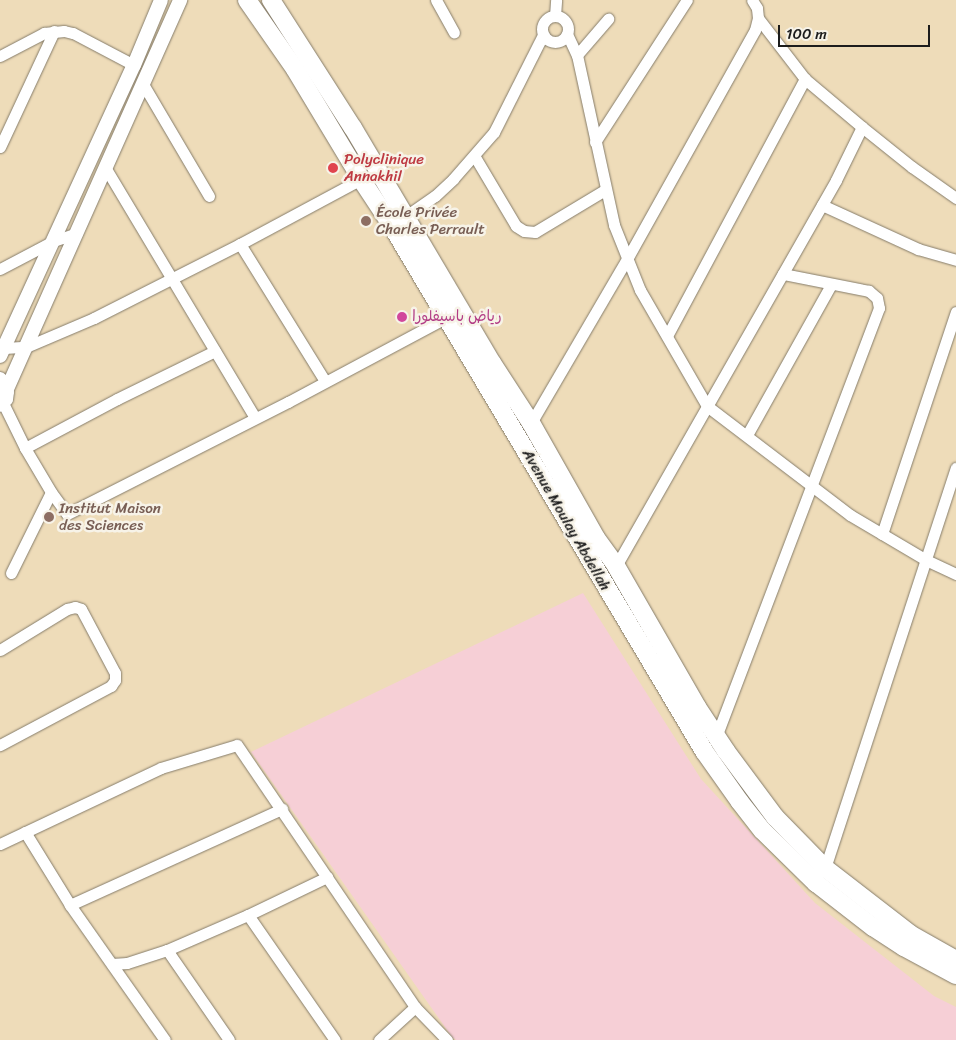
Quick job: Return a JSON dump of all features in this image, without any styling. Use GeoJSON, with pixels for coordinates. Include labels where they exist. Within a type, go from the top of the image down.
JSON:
{"type":"FeatureCollection","features":[{"type":"Feature","properties":{"kind":"main road","name":"Avenue Moulay Abdellah"},"geometry":{"type":"LineString","coordinates":[[247,0],[295,69],[360,178],[392,226],[445,318],[704,750],[740,802],[762,830],[816,883],[873,927],[904,947],[956,975]]}},
{"type":"Feature","properties":{"kind":"main road","name":"Avenue Moulay Abdellah"},"geometry":{"type":"LineString","coordinates":[[271,0],[406,216],[492,363],[531,423],[596,538],[616,566],[716,737],[776,817],[825,868],[910,934],[956,960]]}},
{"type":"Feature","properties":{"kind":"street"},"geometry":{"type":"LineString","coordinates":[[2,352],[134,65],[161,0]]}},
{"type":"Feature","properties":{"kind":"street"},"geometry":{"type":"LineString","coordinates":[[180,0],[26,347],[3,394],[25,448],[51,492],[67,514],[445,318]]}},
{"type":"Feature","properties":{"kind":"street"},"geometry":{"type":"LineString","coordinates":[[436,0],[454,32]]}},
{"type":"Feature","properties":{"kind":"street"},"geometry":{"type":"LineString","coordinates":[[595,142],[687,0]]}},
{"type":"Feature","properties":{"kind":"street"},"geometry":{"type":"LineString","coordinates":[[531,423],[627,259],[755,30],[758,18],[757,8],[752,0]]}},
{"type":"Feature","properties":{"kind":"street"},"geometry":{"type":"LineString","coordinates":[[555,16],[556,1]]}},
{"type":"Feature","properties":{"kind":"street"},"geometry":{"type":"LineString","coordinates":[[406,216],[435,196],[475,157],[494,132],[543,35],[543,25],[546,20],[555,16],[564,20],[568,29],[564,39],[555,43],[546,39],[543,35]]}},
{"type":"Feature","properties":{"kind":"street"},"geometry":{"type":"LineString","coordinates":[[758,18],[806,79],[862,127],[956,198]]}},
{"type":"Feature","properties":{"kind":"street"},"geometry":{"type":"LineString","coordinates":[[577,55],[608,19]]}},
{"type":"Feature","properties":{"kind":"street"},"geometry":{"type":"LineString","coordinates":[[0,56],[44,33],[54,31],[74,33],[134,65]]}},
{"type":"Feature","properties":{"kind":"street"},"geometry":{"type":"LineString","coordinates":[[0,147],[54,31]]}},
{"type":"Feature","properties":{"kind":"street"},"geometry":{"type":"LineString","coordinates":[[567,34],[577,55],[614,225],[640,290],[707,406],[811,488],[850,515],[926,560],[956,574]]}},
{"type":"Feature","properties":{"kind":"street"},"geometry":{"type":"LineString","coordinates":[[667,336],[806,79]]}},
{"type":"Feature","properties":{"kind":"street"},"geometry":{"type":"LineString","coordinates":[[143,84],[209,196]]}},
{"type":"Feature","properties":{"kind":"street"},"geometry":{"type":"LineString","coordinates":[[616,566],[659,495],[707,406],[822,205],[862,127]]}},
{"type":"Feature","properties":{"kind":"street"},"geometry":{"type":"LineString","coordinates":[[475,157],[516,226],[524,231],[535,232],[605,190]]}},
{"type":"Feature","properties":{"kind":"street"},"geometry":{"type":"LineString","coordinates":[[106,168],[255,418]]}},
{"type":"Feature","properties":{"kind":"street"},"geometry":{"type":"LineString","coordinates":[[2,352],[26,347],[94,318],[240,244],[360,178]]}},
{"type":"Feature","properties":{"kind":"street"},"geometry":{"type":"LineString","coordinates":[[822,205],[918,249],[956,260]]}},
{"type":"Feature","properties":{"kind":"street"},"geometry":{"type":"LineString","coordinates":[[0,269],[54,241],[77,233]]}},
{"type":"Feature","properties":{"kind":"street"},"geometry":{"type":"LineString","coordinates":[[240,244],[325,381]]}},
{"type":"Feature","properties":{"kind":"street"},"geometry":{"type":"LineString","coordinates":[[716,737],[879,308],[877,298],[869,291],[783,274]]}},
{"type":"Feature","properties":{"kind":"street"},"geometry":{"type":"LineString","coordinates":[[747,436],[831,285]]}},
{"type":"Feature","properties":{"kind":"street"},"geometry":{"type":"LineString","coordinates":[[882,534],[956,312]]}},
{"type":"Feature","properties":{"kind":"street"},"geometry":{"type":"LineString","coordinates":[[25,448],[117,399],[215,351]]}},
{"type":"Feature","properties":{"kind":"street"},"geometry":{"type":"LineString","coordinates":[[825,868],[956,468]]}},
{"type":"Feature","properties":{"kind":"street"},"geometry":{"type":"LineString","coordinates":[[11,573],[51,492]]}},
{"type":"Feature","properties":{"kind":"street"},"geometry":{"type":"LineString","coordinates":[[0,650],[67,609],[75,607],[81,609],[115,673],[115,680],[111,686],[0,745]]}},
{"type":"Feature","properties":{"kind":"street"},"geometry":{"type":"LineString","coordinates":[[0,844],[161,768],[236,745],[282,809],[415,1007],[447,1040]]}},
{"type":"Feature","properties":{"kind":"street"},"geometry":{"type":"LineString","coordinates":[[70,904],[282,809]]}},
{"type":"Feature","properties":{"kind":"street"},"geometry":{"type":"LineString","coordinates":[[26,832],[70,904],[165,1040]]}},
{"type":"Feature","properties":{"kind":"street"},"geometry":{"type":"LineString","coordinates":[[112,964],[127,963],[168,950],[248,915],[327,877]]}},
{"type":"Feature","properties":{"kind":"street"},"geometry":{"type":"LineString","coordinates":[[248,915],[335,1040]]}},
{"type":"Feature","properties":{"kind":"street"},"geometry":{"type":"LineString","coordinates":[[168,950],[229,1040]]}},
{"type":"Feature","properties":{"kind":"street"},"geometry":{"type":"LineString","coordinates":[[379,1040],[415,1007]]}},
{"type":"Feature","properties":{"kind":"shaded area"},"geometry":{"type":"Polygon","coordinates":[[[583,593],[701,779],[815,903],[934,996],[956,1007],[956,1040],[456,1040],[452,1037],[251,752],[583,593]]]}},
{"type":"Feature","properties":{"kind":"place","name":"Polyclinique Annakhil"},"geometry":{"type":"Point","coordinates":[333,168]}},
{"type":"Feature","properties":{"kind":"place","name":"École Privée Charles Perrault"},"geometry":{"type":"Point","coordinates":[366,221]}},
{"type":"Feature","properties":{"kind":"place","name":"رياض باسيفلورا"},"geometry":{"type":"Point","coordinates":[402,317]}},
{"type":"Feature","properties":{"kind":"place","name":"Institut Maison des Sciences"},"geometry":{"type":"Point","coordinates":[49,517]}}]}
